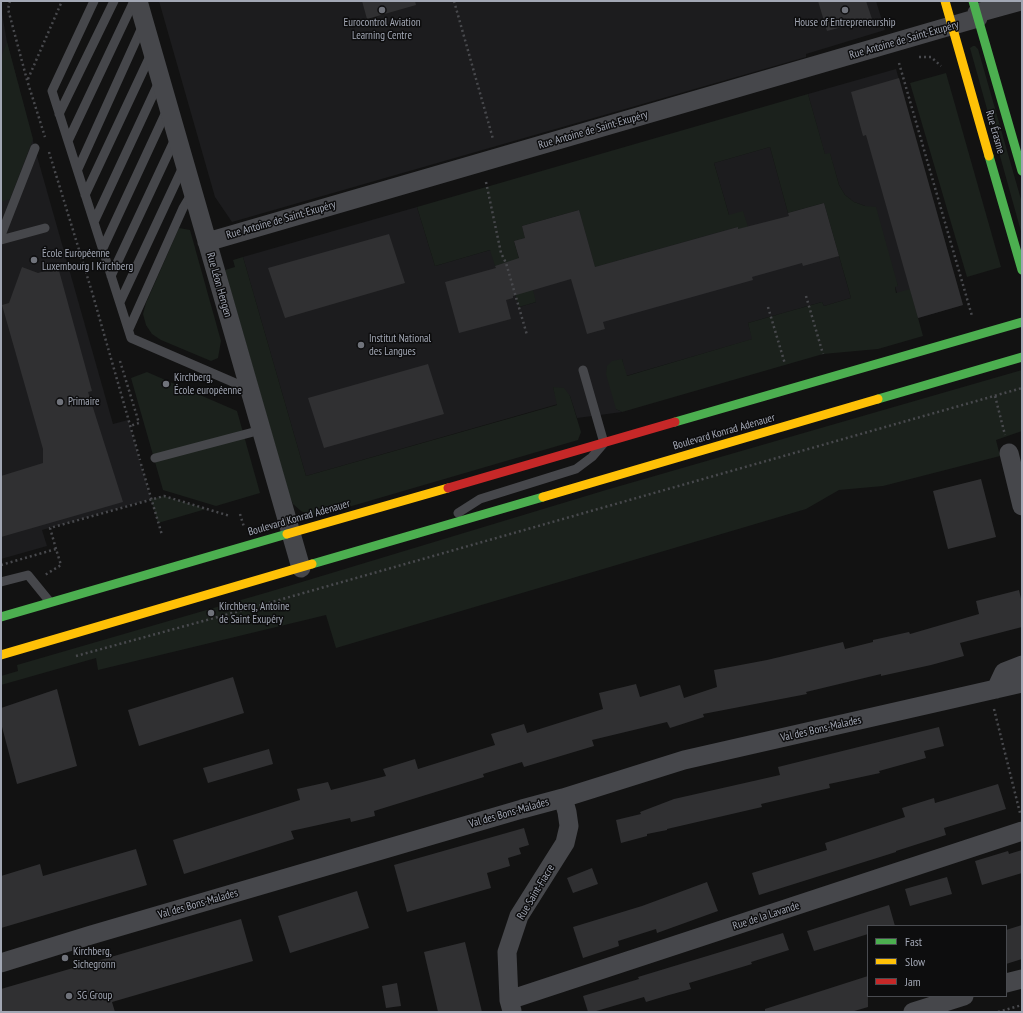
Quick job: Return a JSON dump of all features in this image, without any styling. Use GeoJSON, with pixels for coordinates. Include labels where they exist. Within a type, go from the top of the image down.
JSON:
{"type":"FeatureCollection","features":[{"type":"Feature","properties":{"kind":"main road","name":"Rue Érasme"},"geometry":{"type":"LineString","coordinates":[[945,1],[1022,270]]}},
{"type":"Feature","properties":{"kind":"main road","name":"Rue Érasme"},"geometry":{"type":"LineString","coordinates":[[976,11],[1022,171]]}},
{"type":"Feature","properties":{"kind":"main road","name":"Boulevard Konrad Adenauer"},"geometry":{"type":"LineString","coordinates":[[1,617],[1022,322]]}},
{"type":"Feature","properties":{"kind":"main road","name":"Boulevard Konrad Adenauer"},"geometry":{"type":"LineString","coordinates":[[1,655],[1022,356]]}},
{"type":"Feature","properties":{"kind":"street","name":"Rue Léon Hengen"},"geometry":{"type":"LineString","coordinates":[[138,1],[301,568]]}},
{"type":"Feature","properties":{"kind":"street","name":"Rue Antoine de Saint-Exupéry"},"geometry":{"type":"LineString","coordinates":[[207,242],[952,26],[976,11],[1021,1]]}},
{"type":"Feature","properties":{"kind":"street"},"geometry":{"type":"LineString","coordinates":[[1009,453],[1022,506]]}},
{"type":"Feature","properties":{"kind":"street"},"geometry":{"type":"LineString","coordinates":[[994,696],[1004,672],[1022,665]]}},
{"type":"Feature","properties":{"kind":"street","name":"Val des Bons-Malades"},"geometry":{"type":"LineString","coordinates":[[1,964],[106,931],[514,811],[563,798],[684,760],[994,696],[1022,683]]}},
{"type":"Feature","properties":{"kind":"street","name":"Rue Saint-Fiacre"},"geometry":{"type":"LineString","coordinates":[[511,1006],[507,952],[519,916],[565,843],[569,826],[563,798]]}},
{"type":"Feature","properties":{"kind":"street","name":"Rue de la Lavande"},"geometry":{"type":"LineString","coordinates":[[511,1006],[1022,831]]}},
{"type":"Feature","properties":{"kind":"street"},"geometry":{"type":"LineString","coordinates":[[1007,983],[1022,979]]}},
{"type":"Feature","properties":{"kind":"street"},"geometry":{"type":"LineString","coordinates":[[913,1012],[961,997]]}},
{"type":"Feature","properties":{"kind":"lane"},"geometry":{"type":"LineString","coordinates":[[94,1],[52,91],[131,338],[250,390]]}},
{"type":"Feature","properties":{"kind":"lane"},"geometry":{"type":"LineString","coordinates":[[59,114],[114,1]]}},
{"type":"Feature","properties":{"kind":"lane"},"geometry":{"type":"LineString","coordinates":[[68,141],[134,1]]}},
{"type":"Feature","properties":{"kind":"lane"},"geometry":{"type":"LineString","coordinates":[[78,169],[144,22]]}},
{"type":"Feature","properties":{"kind":"lane"},"geometry":{"type":"LineString","coordinates":[[85,195],[152,51]]}},
{"type":"Feature","properties":{"kind":"lane"},"geometry":{"type":"LineString","coordinates":[[94,222],[160,79]]}},
{"type":"Feature","properties":{"kind":"lane"},"geometry":{"type":"LineString","coordinates":[[103,248],[168,107]]}},
{"type":"Feature","properties":{"kind":"lane"},"geometry":{"type":"LineString","coordinates":[[111,276],[177,135]]}},
{"type":"Feature","properties":{"kind":"lane"},"geometry":{"type":"LineString","coordinates":[[1,235],[35,148]]}},
{"type":"Feature","properties":{"kind":"lane"},"geometry":{"type":"LineString","coordinates":[[120,302],[185,164]]}},
{"type":"Feature","properties":{"kind":"lane"},"geometry":{"type":"LineString","coordinates":[[129,329],[184,208],[193,192]]}},
{"type":"Feature","properties":{"kind":"lane"},"geometry":{"type":"LineString","coordinates":[[1,240],[45,228]]}},
{"type":"Feature","properties":{"kind":"lane"},"geometry":{"type":"LineString","coordinates":[[583,370],[604,443]]}},
{"type":"Feature","properties":{"kind":"lane"},"geometry":{"type":"LineString","coordinates":[[155,458],[261,430]]}},
{"type":"Feature","properties":{"kind":"lane","name":"Boulevard Konrad Adenauer"},"geometry":{"type":"LineString","coordinates":[[432,530],[480,499],[576,469],[592,457],[604,443]]}},
{"type":"Feature","properties":{"kind":"lane"},"geometry":{"type":"LineString","coordinates":[[1,582],[28,575],[51,603]]}},
{"type":"Feature","properties":{"kind":"path"},"geometry":{"type":"LineString","coordinates":[[10,1],[8,8],[27,80],[46,141]]}},
{"type":"Feature","properties":{"kind":"path"},"geometry":{"type":"LineString","coordinates":[[27,80],[62,1]]}},
{"type":"Feature","properties":{"kind":"path"},"geometry":{"type":"LineString","coordinates":[[454,1],[498,157]]}},
{"type":"Feature","properties":{"kind":"path"},"geometry":{"type":"LineString","coordinates":[[899,63],[973,321]]}},
{"type":"Feature","properties":{"kind":"path"},"geometry":{"type":"LineString","coordinates":[[48,148],[92,292],[162,535]]}},
{"type":"Feature","properties":{"kind":"path"},"geometry":{"type":"LineString","coordinates":[[486,182],[501,253],[506,263],[527,335]]}},
{"type":"Feature","properties":{"kind":"path"},"geometry":{"type":"LineString","coordinates":[[806,296],[823,354]]}},
{"type":"Feature","properties":{"kind":"path"},"geometry":{"type":"LineString","coordinates":[[768,307],[785,364]]}},
{"type":"Feature","properties":{"kind":"path"},"geometry":{"type":"LineString","coordinates":[[120,361],[139,423],[130,426]]}},
{"type":"Feature","properties":{"kind":"path"},"geometry":{"type":"LineString","coordinates":[[70,658],[272,602],[1022,388]]}},
{"type":"Feature","properties":{"kind":"path"},"geometry":{"type":"LineString","coordinates":[[995,396],[1009,453]]}},
{"type":"Feature","properties":{"kind":"path"},"geometry":{"type":"LineString","coordinates":[[61,566],[50,528],[164,496],[230,516]]}},
{"type":"Feature","properties":{"kind":"path"},"geometry":{"type":"LineString","coordinates":[[1,565],[56,549]]}},
{"type":"Feature","properties":{"kind":"path"},"geometry":{"type":"LineString","coordinates":[[994,696],[1022,819]]}},
{"type":"Feature","properties":{"kind":"path"},"geometry":{"type":"LineString","coordinates":[[998,1012],[1022,1005]]}},
{"type":"Feature","properties":{"kind":"shaded area"},"geometry":{"type":"Polygon","coordinates":[[[159,1],[876,1],[885,30],[806,54],[806,57],[232,222],[215,197],[159,1]]]}},
{"type":"Feature","properties":{"kind":"shaded area","name":"École Européenne Luxembourg I Kirchberg"},"geometry":{"type":"Polygon","coordinates":[[[1,8],[7,42],[37,156],[113,424],[128,420],[151,499],[42,530],[47,546],[1,559],[1,8]]]}},
{"type":"Feature","properties":{"kind":"shaded area"},"geometry":{"type":"Polygon","coordinates":[[[7,42],[33,139],[10,199],[1,202],[1,57],[7,42]]]}},
{"type":"Feature","properties":{"kind":"shaded area"},"geometry":{"type":"Polygon","coordinates":[[[973,46],[978,49],[1022,203],[1022,235],[970,48],[973,46]]]}},
{"type":"Feature","properties":{"kind":"shaded area"},"geometry":{"type":"Polygon","coordinates":[[[896,69],[963,305],[918,318],[897,293],[895,286],[898,286],[865,206],[854,202],[845,195],[839,185],[830,154],[825,155],[808,94],[896,69]]]}},
{"type":"Feature","properties":{"kind":"shaded area"},"geometry":{"type":"Polygon","coordinates":[[[946,73],[1001,267],[967,277],[910,83],[946,73]]]}},
{"type":"Feature","properties":{"kind":"shaded area"},"geometry":{"type":"Polygon","coordinates":[[[808,94],[825,154],[830,153],[839,185],[845,195],[854,202],[865,206],[876,207],[898,286],[895,287],[896,293],[910,289],[923,336],[878,349],[823,354],[622,412],[616,409],[606,374],[607,366],[612,361],[622,359],[627,376],[752,339],[748,323],[822,302],[824,306],[851,298],[824,203],[788,213],[770,147],[714,163],[729,215],[743,211],[748,227],[738,230],[737,227],[595,267],[579,210],[522,226],[525,238],[514,241],[528,291],[533,290],[536,302],[519,307],[506,263],[495,266],[490,250],[435,266],[417,207],[808,94]]]}},
{"type":"Feature","properties":{"kind":"shaded area"},"geometry":{"type":"Polygon","coordinates":[[[770,147],[788,213],[824,203],[851,298],[824,306],[822,302],[748,323],[753,339],[626,376],[622,359],[616,409],[622,412],[577,418],[570,396],[553,387],[558,404],[306,476],[243,257],[417,207],[435,266],[490,250],[506,263],[519,307],[536,302],[528,291],[514,241],[522,226],[579,210],[748,227],[729,215],[714,163],[770,147]]]}},
{"type":"Feature","properties":{"kind":"shaded area"},"geometry":{"type":"Polygon","coordinates":[[[179,228],[190,230],[221,341],[218,358],[211,361],[161,340],[152,334],[146,325],[143,314],[146,303],[179,228]]]}},
{"type":"Feature","properties":{"kind":"shaded area"},"geometry":{"type":"Polygon","coordinates":[[[243,257],[306,476],[557,405],[553,387],[564,388],[570,396],[581,432],[578,440],[321,515],[310,515],[301,511],[293,504],[289,494],[225,270],[235,267],[233,260],[243,257]]]}},
{"type":"Feature","properties":{"kind":"shaded area"},"geometry":{"type":"Polygon","coordinates":[[[1022,370],[1022,431],[996,440],[1000,456],[883,486],[839,490],[806,509],[336,648],[326,615],[98,670],[96,658],[1,685],[1,676],[18,671],[17,665],[272,591],[606,490],[1022,370]]]}},
{"type":"Feature","properties":{"kind":"shaded area"},"geometry":{"type":"Polygon","coordinates":[[[147,372],[237,411],[260,493],[216,506],[163,490],[131,378],[147,372]]]}},
{"type":"Feature","properties":{"kind":"shaded area"},"geometry":{"type":"Polygon","coordinates":[[[164,496],[206,509],[158,523],[151,499],[164,496]]]}},
{"type":"Feature","properties":{"kind":"building","name":"Eurocontrol Aviation Learning Centre"},"geometry":{"type":"Polygon","coordinates":[[[362,1],[415,1],[416,5],[367,19],[362,1]]]}},
{"type":"Feature","properties":{"kind":"building","name":"House of Entrepreneurship"},"geometry":{"type":"Polygon","coordinates":[[[818,1],[866,1],[872,19],[827,31],[818,1]]]}},
{"type":"Feature","properties":{"kind":"building"},"geometry":{"type":"Polygon","coordinates":[[[899,78],[963,305],[918,318],[866,135],[863,136],[851,92],[899,78]]]}},
{"type":"Feature","properties":{"kind":"building"},"geometry":{"type":"Polygon","coordinates":[[[824,203],[839,256],[803,266],[802,263],[752,277],[753,280],[603,322],[605,329],[587,334],[571,279],[513,296],[513,298],[506,300],[511,319],[459,333],[445,282],[496,268],[495,266],[519,258],[514,241],[525,238],[522,226],[579,210],[595,267],[738,227],[738,229],[789,216],[788,213],[824,203]]]}},
{"type":"Feature","properties":{"kind":"building"},"geometry":{"type":"Polygon","coordinates":[[[389,234],[405,283],[285,318],[268,268],[389,234]]]}},
{"type":"Feature","properties":{"kind":"building","name":"Primaire"},"geometry":{"type":"Polygon","coordinates":[[[22,267],[38,273],[58,267],[92,391],[88,392],[123,502],[1,537],[1,476],[43,463],[43,449],[2,305],[9,303],[22,267]]]}},
{"type":"Feature","properties":{"kind":"building"},"geometry":{"type":"Polygon","coordinates":[[[428,364],[444,414],[324,448],[308,398],[428,364]]]}},
{"type":"Feature","properties":{"kind":"building"},"geometry":{"type":"Polygon","coordinates":[[[981,479],[996,537],[948,549],[933,491],[981,479]]]}},
{"type":"Feature","properties":{"kind":"building"},"geometry":{"type":"Polygon","coordinates":[[[1019,590],[1022,603],[1022,627],[960,643],[964,656],[931,665],[881,676],[881,674],[806,692],[807,694],[703,714],[704,717],[670,728],[667,722],[592,740],[594,746],[524,767],[522,762],[483,774],[484,777],[374,811],[375,816],[351,822],[350,818],[291,831],[294,839],[184,874],[173,840],[300,800],[297,789],[328,782],[331,790],[386,776],[383,769],[415,759],[418,769],[495,745],[491,734],[524,724],[527,733],[603,709],[599,693],[636,684],[640,697],[680,685],[684,698],[717,687],[714,670],[767,660],[843,642],[845,649],[873,642],[873,640],[909,632],[910,634],[979,614],[976,601],[1019,590]]]}},
{"type":"Feature","properties":{"kind":"building"},"geometry":{"type":"Polygon","coordinates":[[[233,677],[244,713],[139,746],[128,710],[233,677]]]}},
{"type":"Feature","properties":{"kind":"building"},"geometry":{"type":"Polygon","coordinates":[[[57,689],[77,766],[17,784],[1,723],[1,708],[57,689]]]}},
{"type":"Feature","properties":{"kind":"building"},"geometry":{"type":"Polygon","coordinates":[[[939,727],[944,746],[924,751],[926,758],[879,771],[880,773],[829,784],[830,788],[761,804],[762,807],[647,834],[647,836],[621,843],[616,820],[641,814],[640,812],[674,799],[780,775],[778,767],[939,727]]]}},
{"type":"Feature","properties":{"kind":"building"},"geometry":{"type":"Polygon","coordinates":[[[269,749],[273,764],[208,783],[203,768],[269,749]]]}},
{"type":"Feature","properties":{"kind":"building"},"geometry":{"type":"Polygon","coordinates":[[[998,784],[1006,809],[944,828],[946,835],[759,895],[752,873],[827,850],[825,843],[905,817],[902,808],[934,798],[935,803],[998,784]]]}},
{"type":"Feature","properties":{"kind":"building"},"geometry":{"type":"Polygon","coordinates":[[[524,828],[529,845],[519,848],[521,854],[508,858],[510,866],[487,873],[491,888],[407,912],[394,865],[524,828]]]}},
{"type":"Feature","properties":{"kind":"building"},"geometry":{"type":"Polygon","coordinates":[[[136,849],[147,885],[1,928],[1,876],[40,864],[43,876],[136,849]]]}},
{"type":"Feature","properties":{"kind":"building"},"geometry":{"type":"Polygon","coordinates":[[[1022,850],[1022,873],[982,885],[975,861],[1008,851],[1009,854],[1022,850]]]}},
{"type":"Feature","properties":{"kind":"building"},"geometry":{"type":"Polygon","coordinates":[[[592,868],[598,884],[573,893],[567,878],[592,868]]]}},
{"type":"Feature","properties":{"kind":"building"},"geometry":{"type":"Polygon","coordinates":[[[947,877],[952,894],[910,906],[905,889],[947,877]]]}},
{"type":"Feature","properties":{"kind":"building"},"geometry":{"type":"Polygon","coordinates":[[[707,882],[718,911],[657,933],[656,929],[618,941],[619,946],[583,958],[573,927],[642,906],[707,882]]]}},
{"type":"Feature","properties":{"kind":"building"},"geometry":{"type":"Polygon","coordinates":[[[357,891],[369,928],[290,953],[278,916],[357,891]]]}},
{"type":"Feature","properties":{"kind":"building"},"geometry":{"type":"Polygon","coordinates":[[[889,905],[895,925],[867,925],[867,934],[814,951],[807,931],[889,905]]]}},
{"type":"Feature","properties":{"kind":"building"},"geometry":{"type":"Polygon","coordinates":[[[241,919],[253,961],[112,1002],[115,1012],[1,1012],[1,989],[241,919]]]}},
{"type":"Feature","properties":{"kind":"building"},"geometry":{"type":"Polygon","coordinates":[[[1022,925],[1022,959],[1007,964],[1007,930],[1022,925]]]}},
{"type":"Feature","properties":{"kind":"building"},"geometry":{"type":"Polygon","coordinates":[[[783,933],[789,950],[751,962],[752,964],[689,983],[691,989],[646,1002],[644,997],[593,1012],[588,1012],[583,996],[639,979],[638,977],[783,933]]]}},
{"type":"Feature","properties":{"kind":"building"},"geometry":{"type":"Polygon","coordinates":[[[465,942],[482,1012],[438,1012],[424,952],[465,942]]]}},
{"type":"Feature","properties":{"kind":"building"},"geometry":{"type":"Polygon","coordinates":[[[867,976],[868,1007],[851,1012],[765,1012],[765,1009],[867,976]]]}},
{"type":"Feature","properties":{"kind":"building"},"geometry":{"type":"Polygon","coordinates":[[[397,983],[401,1006],[386,1008],[382,986],[397,983]]]}},
{"type":"Feature","properties":{"kind":"traffic: fast"},"geometry":{"type":"LineString","coordinates":[[973,1],[1022,171]]}},
{"type":"Feature","properties":{"kind":"traffic: fast"},"geometry":{"type":"LineString","coordinates":[[989,156],[1022,270]]}},
{"type":"Feature","properties":{"kind":"traffic: fast"},"geometry":{"type":"LineString","coordinates":[[675,422],[1022,322]]}},
{"type":"Feature","properties":{"kind":"traffic: fast"},"geometry":{"type":"LineString","coordinates":[[878,399],[1022,357]]}},
{"type":"Feature","properties":{"kind":"traffic: fast"},"geometry":{"type":"LineString","coordinates":[[312,564],[543,497]]}},
{"type":"Feature","properties":{"kind":"traffic: fast"},"geometry":{"type":"LineString","coordinates":[[1,617],[287,534]]}},
{"type":"Feature","properties":{"kind":"traffic: slow"},"geometry":{"type":"LineString","coordinates":[[945,1],[989,156]]}},
{"type":"Feature","properties":{"kind":"traffic: slow"},"geometry":{"type":"LineString","coordinates":[[543,497],[878,399]]}},
{"type":"Feature","properties":{"kind":"traffic: slow"},"geometry":{"type":"LineString","coordinates":[[287,534],[448,488]]}},
{"type":"Feature","properties":{"kind":"traffic: slow"},"geometry":{"type":"LineString","coordinates":[[1,655],[312,564]]}},
{"type":"Feature","properties":{"kind":"traffic: jam"},"geometry":{"type":"LineString","coordinates":[[448,488],[675,422]]}},
{"type":"Feature","properties":{"kind":"place","name":"Eurocontrol Aviation Learning Centre"},"geometry":{"type":"Point","coordinates":[382,10]}},
{"type":"Feature","properties":{"kind":"place","name":"House of Entrepreneurship"},"geometry":{"type":"Point","coordinates":[845,10]}},
{"type":"Feature","properties":{"kind":"place","name":"École Européenne Luxembourg I Kirchberg"},"geometry":{"type":"Point","coordinates":[34,260]}},
{"type":"Feature","properties":{"kind":"place","name":"Institut National des Langues"},"geometry":{"type":"Point","coordinates":[361,345]}},
{"type":"Feature","properties":{"kind":"place","name":"Kirchberg, École européenne"},"geometry":{"type":"Point","coordinates":[166,384]}},
{"type":"Feature","properties":{"kind":"place","name":"Primaire"},"geometry":{"type":"Point","coordinates":[60,402]}},
{"type":"Feature","properties":{"kind":"place","name":"Kirchberg, Antoine de Saint Exupéry"},"geometry":{"type":"Point","coordinates":[211,613]}},
{"type":"Feature","properties":{"kind":"place","name":"Kirchberg, Sichegronn"},"geometry":{"type":"Point","coordinates":[65,958]}},
{"type":"Feature","properties":{"kind":"place","name":"SG Group"},"geometry":{"type":"Point","coordinates":[69,996]}}]}
